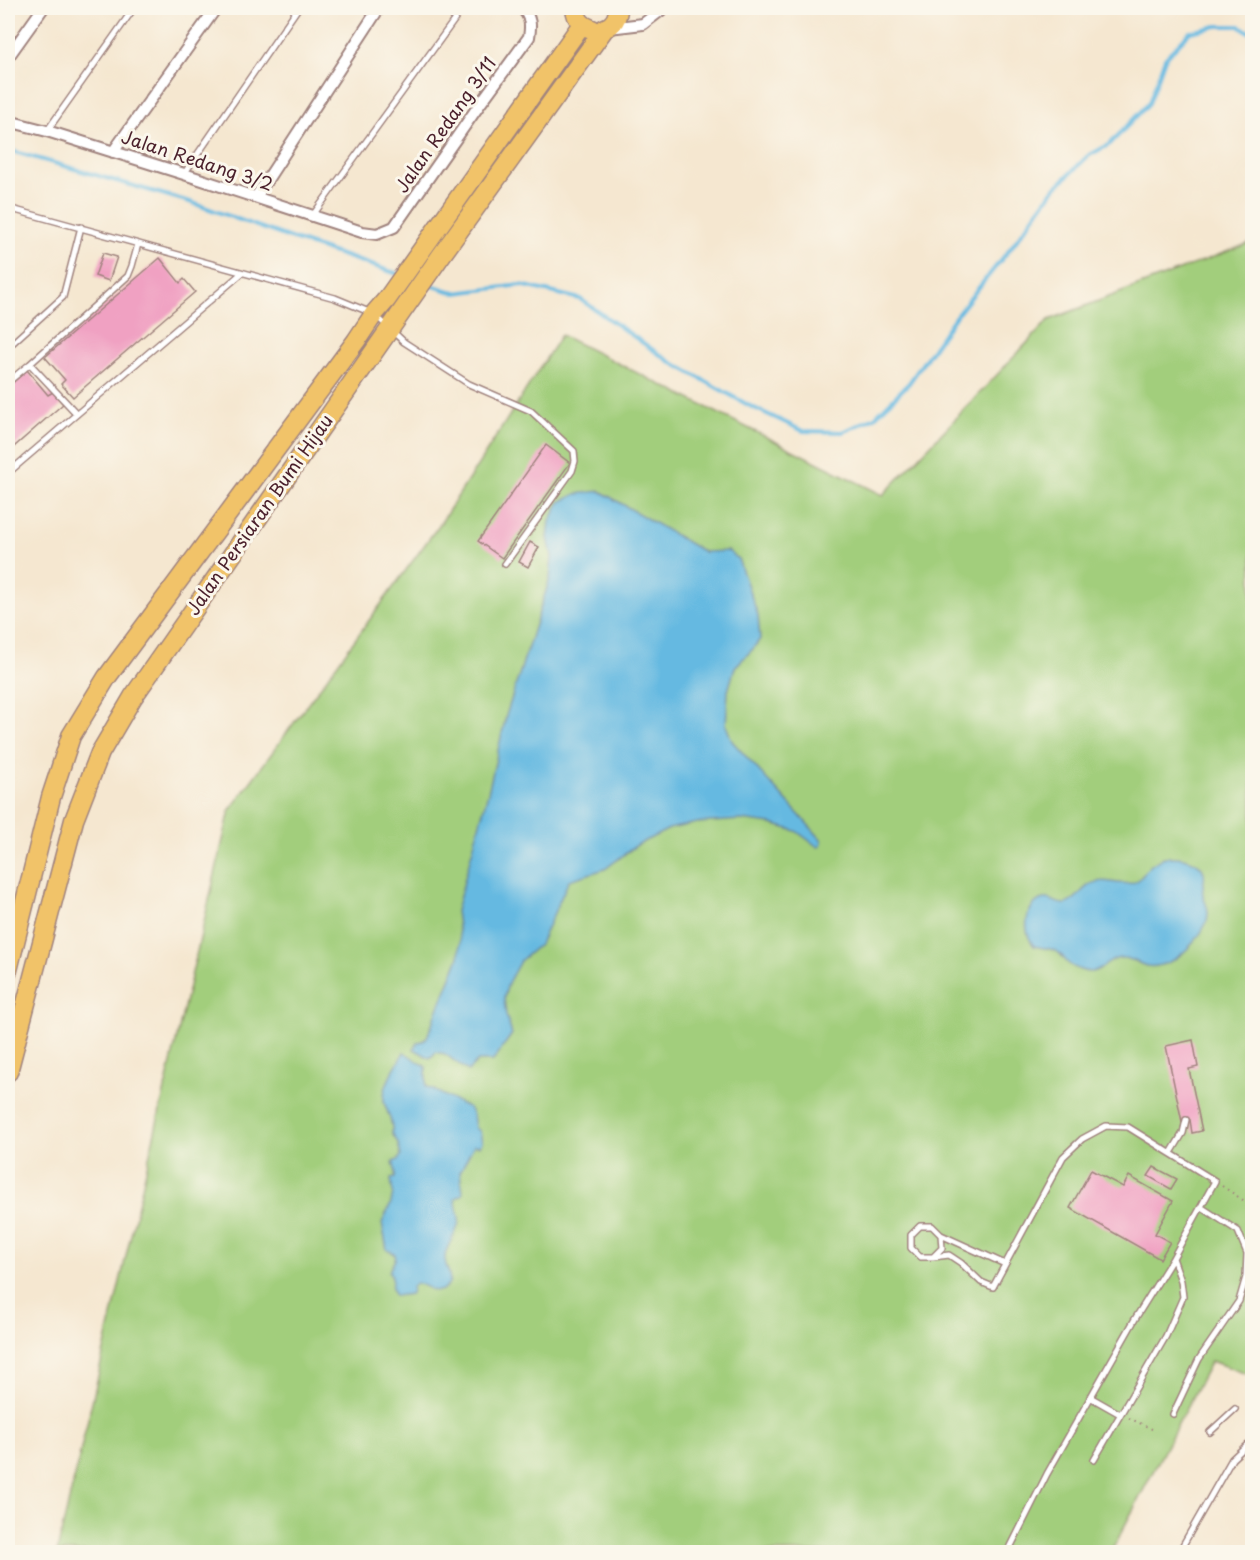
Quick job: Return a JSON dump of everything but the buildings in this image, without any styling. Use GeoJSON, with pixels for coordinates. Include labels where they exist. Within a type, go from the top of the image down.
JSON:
{"type":"FeatureCollection","features":[{"type":"Feature","properties":{"kind":"main road","name":"Jalan Persiaran Bumi Hijau"},"geometry":{"type":"LineString","coordinates":[[8,970],[51,797],[71,736],[107,677],[422,250],[576,12]]}},
{"type":"Feature","properties":{"kind":"main road"},"geometry":{"type":"LineString","coordinates":[[576,12],[589,29],[605,28]]}},
{"type":"Feature","properties":{"kind":"main road","name":"Jalan Persiaran Bumi Hijau"},"geometry":{"type":"LineString","coordinates":[[8,1072],[74,820],[100,753],[133,697],[390,328],[605,28],[614,22],[620,12]]}},
{"type":"Feature","properties":{"kind":"street"},"geometry":{"type":"LineString","coordinates":[[8,57],[43,8]]}},
{"type":"Feature","properties":{"kind":"street"},"geometry":{"type":"LineString","coordinates":[[113,152],[216,8]]}},
{"type":"Feature","properties":{"kind":"street"},"geometry":{"type":"LineString","coordinates":[[256,196],[379,8]]}},
{"type":"Feature","properties":{"kind":"street","name":"Jalan Redang 3/11"},"geometry":{"type":"LineString","coordinates":[[377,234],[394,227],[529,38],[531,25],[527,13],[522,8]]}},
{"type":"Feature","properties":{"kind":"street"},"geometry":{"type":"LineString","coordinates":[[620,12],[643,24],[662,8]]}},
{"type":"Feature","properties":{"kind":"street","name":"Jalan Redang 3/2"},"geometry":{"type":"LineString","coordinates":[[8,121],[256,196],[362,232],[377,234]]}},
{"type":"Feature","properties":{"kind":"lane"},"geometry":{"type":"LineString","coordinates":[[47,131],[134,8]]}},
{"type":"Feature","properties":{"kind":"lane"},"geometry":{"type":"LineString","coordinates":[[184,174],[298,8]]}},
{"type":"Feature","properties":{"kind":"lane"},"geometry":{"type":"LineString","coordinates":[[312,216],[463,8]]}},
{"type":"Feature","properties":{"kind":"lane"},"geometry":{"type":"LineString","coordinates":[[8,208],[335,298],[374,314],[404,342],[469,384],[531,411],[574,451],[575,461],[572,471],[505,564]]}},
{"type":"Feature","properties":{"kind":"lane"},"geometry":{"type":"LineString","coordinates":[[8,347],[63,297],[81,227]]}},
{"type":"Feature","properties":{"kind":"lane"},"geometry":{"type":"LineString","coordinates":[[8,382],[128,276],[138,243]]}},
{"type":"Feature","properties":{"kind":"lane"},"geometry":{"type":"LineString","coordinates":[[8,473],[242,273]]}},
{"type":"Feature","properties":{"kind":"lane"},"geometry":{"type":"LineString","coordinates":[[30,364],[77,414]]}},
{"type":"Feature","properties":{"kind":"lane"},"geometry":{"type":"LineString","coordinates":[[1171,1153],[1183,1133],[1186,1120]]}},
{"type":"Feature","properties":{"kind":"lane"},"geometry":{"type":"LineString","coordinates":[[1005,1264],[941,1235],[932,1226],[920,1226],[911,1235],[911,1248],[920,1257],[949,1256],[961,1263],[981,1282],[993,1287],[1063,1157],[1082,1139],[1106,1126],[1128,1127],[1215,1181],[1173,1258],[1135,1319],[1047,1474],[1008,1552]]}},
{"type":"Feature","properties":{"kind":"lane"},"geometry":{"type":"LineString","coordinates":[[1173,1414],[1199,1359],[1239,1301],[1246,1277],[1247,1253],[1238,1231],[1201,1207]]}},
{"type":"Feature","properties":{"kind":"lane"},"geometry":{"type":"LineString","coordinates":[[933,1257],[942,1248],[941,1235]]}},
{"type":"Feature","properties":{"kind":"lane"},"geometry":{"type":"LineString","coordinates":[[1094,1460],[1166,1336],[1183,1297],[1181,1281],[1173,1258]]}},
{"type":"Feature","properties":{"kind":"lane"},"geometry":{"type":"LineString","coordinates":[[1090,1397],[1120,1414]]}},
{"type":"Feature","properties":{"kind":"lane"},"geometry":{"type":"LineString","coordinates":[[1210,1432],[1235,1409]]}},
{"type":"Feature","properties":{"kind":"lane"},"geometry":{"type":"LineString","coordinates":[[1179,1552],[1232,1459],[1250,1443]]}},
{"type":"Feature","properties":{"kind":"path"},"geometry":{"type":"LineString","coordinates":[[1215,1181],[1252,1206]]}},
{"type":"Feature","properties":{"kind":"path"},"geometry":{"type":"LineString","coordinates":[[1120,1414],[1156,1431]]}},
{"type":"Feature","properties":{"kind":"green space"},"geometry":{"type":"Polygon","coordinates":[[[1252,242],[1252,1376],[1211,1361],[1111,1552],[57,1552],[230,810],[442,521],[561,335],[883,495],[1049,320],[1252,242]]]}},
{"type":"Feature","properties":{"kind":"water"},"geometry":{"type":"Polygon","coordinates":[[[600,491],[704,552],[728,551],[738,559],[758,615],[760,639],[735,667],[728,691],[726,725],[732,741],[822,840],[821,846],[818,847],[796,831],[771,824],[741,820],[697,823],[669,829],[637,845],[605,869],[569,880],[540,944],[520,961],[508,983],[504,998],[512,1034],[493,1061],[478,1061],[468,1071],[445,1054],[436,1052],[430,1058],[414,1049],[418,1042],[427,1037],[459,957],[460,941],[456,911],[506,716],[550,578],[552,556],[548,538],[550,521],[560,502],[576,494],[600,491]]]}},
{"type":"Feature","properties":{"kind":"water"},"geometry":{"type":"Polygon","coordinates":[[[1164,857],[1193,861],[1202,868],[1203,892],[1208,912],[1201,932],[1191,945],[1175,959],[1152,966],[1118,958],[1095,971],[1088,972],[1071,965],[1056,951],[1034,946],[1031,942],[1027,932],[1029,912],[1041,899],[1065,904],[1072,901],[1087,886],[1096,882],[1127,884],[1135,882],[1164,857]]]}},
{"type":"Feature","properties":{"kind":"water"},"geometry":{"type":"Polygon","coordinates":[[[404,1052],[426,1067],[426,1086],[469,1108],[473,1115],[475,1128],[480,1131],[482,1142],[480,1146],[474,1145],[460,1172],[463,1192],[455,1199],[459,1222],[445,1257],[449,1283],[439,1291],[416,1283],[412,1287],[411,1294],[395,1296],[392,1289],[392,1276],[389,1272],[396,1257],[387,1250],[382,1223],[393,1193],[391,1179],[395,1178],[395,1169],[393,1162],[401,1156],[398,1143],[392,1133],[384,1095],[404,1052]]]}},
{"type":"Feature","properties":{"kind":"waterway"},"geometry":{"type":"LineString","coordinates":[[428,284],[455,293],[521,285],[580,299],[669,361],[750,406],[803,431],[843,432],[875,417],[909,383],[955,317],[1010,249],[1055,188],[1088,156],[1110,144],[1149,103],[1165,58],[1190,32],[1217,26],[1240,26],[1252,34]]}},
{"type":"Feature","properties":{"kind":"waterway"},"geometry":{"type":"LineString","coordinates":[[8,150],[190,202],[398,274]]}}]}
